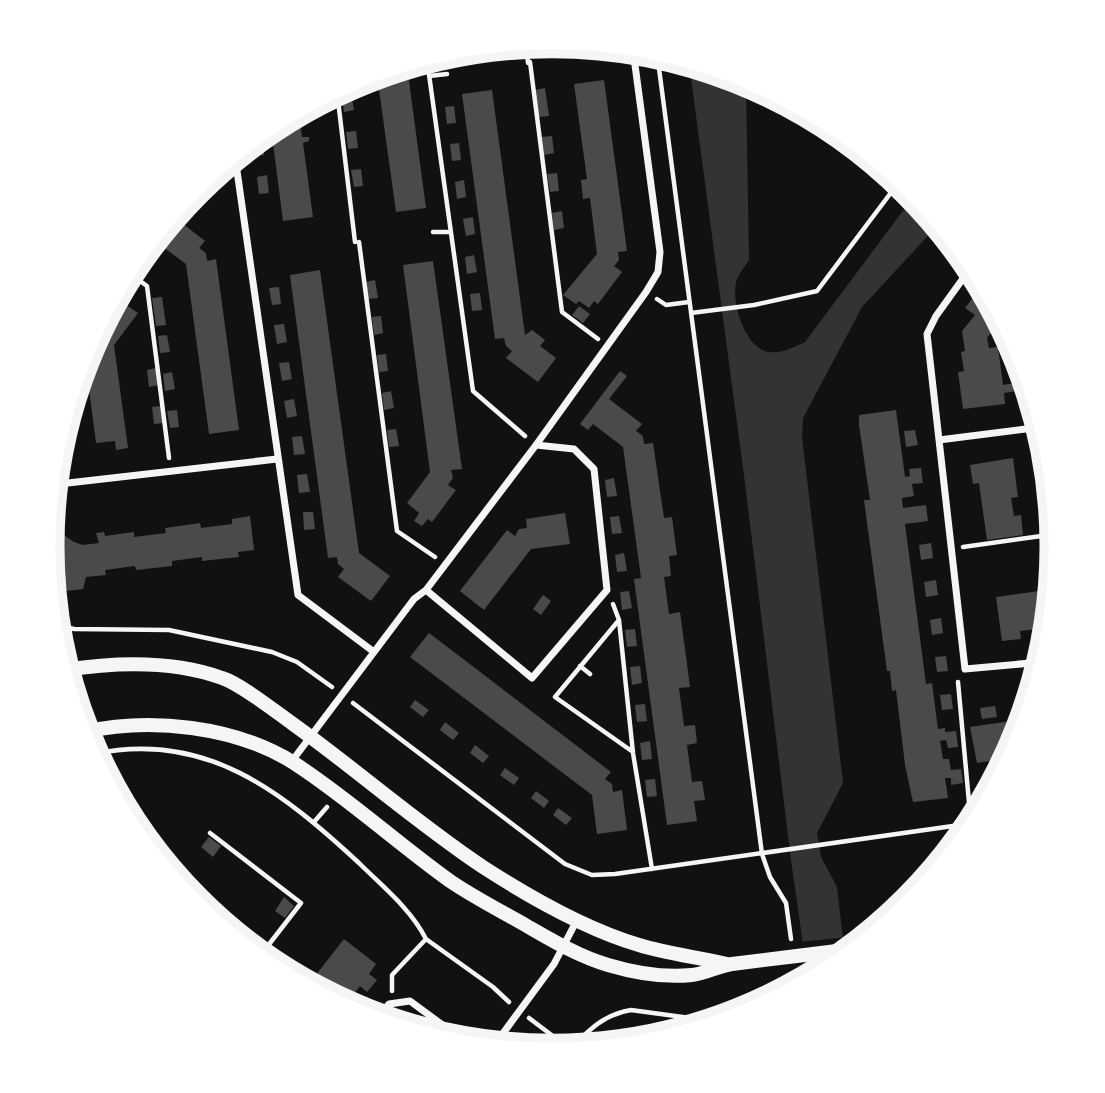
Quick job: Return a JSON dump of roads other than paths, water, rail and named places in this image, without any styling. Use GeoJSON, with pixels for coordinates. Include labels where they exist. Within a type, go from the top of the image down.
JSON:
{"type":"FeatureCollection","features":[{"type":"Feature","properties":{"kind":"main road"},"geometry":{"type":"LineString","coordinates":[[76,668],[102,664],[131,664],[200,671],[225,678],[310,736],[484,867],[577,920],[641,946],[728,965]]}},
{"type":"Feature","properties":{"kind":"main road"},"geometry":{"type":"LineString","coordinates":[[96,730],[133,725],[179,726],[226,736],[292,762],[451,881],[564,946],[608,965],[652,975],[694,975],[728,965],[832,952]]}},
{"type":"Feature","properties":{"kind":"street"},"geometry":{"type":"LineString","coordinates":[[292,762],[414,599],[426,590],[536,445],[658,272],[660,252],[635,61]]}},
{"type":"Feature","properties":{"kind":"street"},"geometry":{"type":"LineString","coordinates":[[237,169],[298,595],[374,652]]}},
{"type":"Feature","properties":{"kind":"street"},"geometry":{"type":"LineString","coordinates":[[964,277],[936,316],[928,334],[965,669],[1030,663]]}},
{"type":"Feature","properties":{"kind":"street"},"geometry":{"type":"LineString","coordinates":[[939,440],[1030,428]]}},
{"type":"Feature","properties":{"kind":"street"},"geometry":{"type":"LineString","coordinates":[[426,590],[532,678],[607,590],[594,469],[574,449],[536,445]]}},
{"type":"Feature","properties":{"kind":"street"},"geometry":{"type":"LineString","coordinates":[[64,480],[68,483],[277,459]]}},
{"type":"Feature","properties":{"kind":"street"},"geometry":{"type":"LineString","coordinates":[[498,1036],[554,964],[577,920]]}},
{"type":"Feature","properties":{"kind":"street"},"geometry":{"type":"LineString","coordinates":[[385,1009],[392,1003],[410,1001],[446,1027]]}}]}
